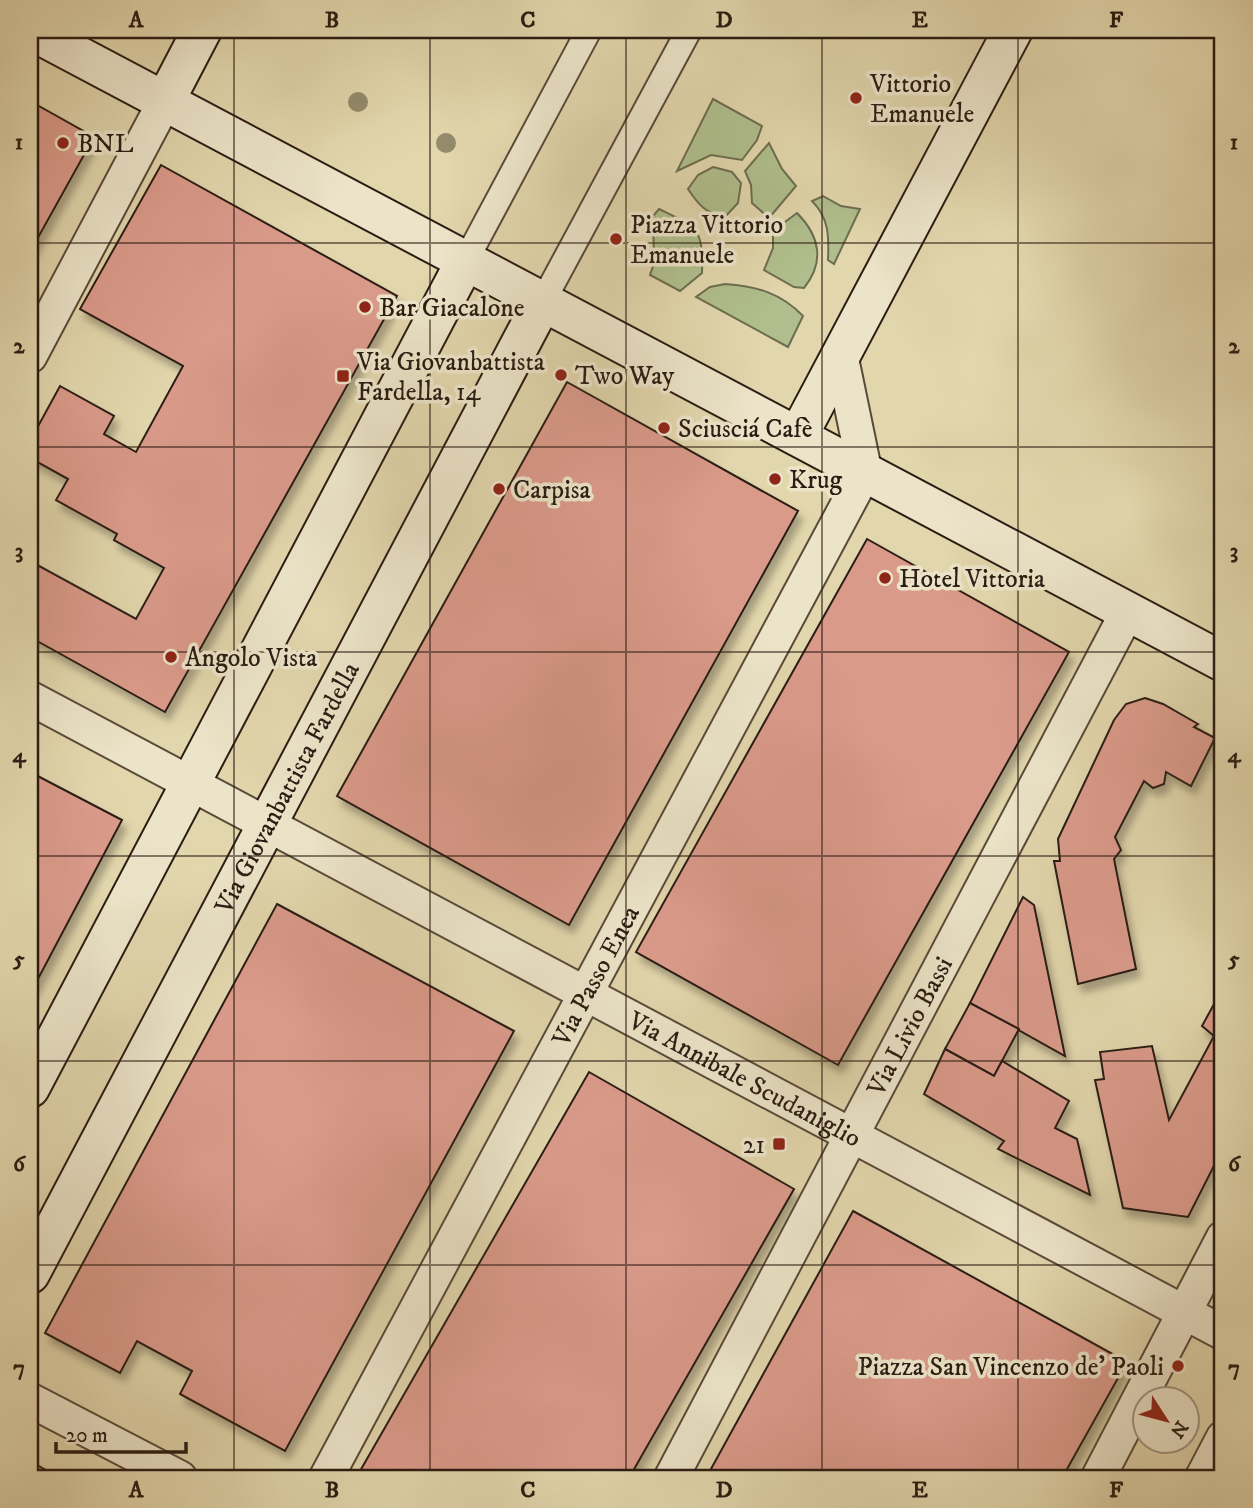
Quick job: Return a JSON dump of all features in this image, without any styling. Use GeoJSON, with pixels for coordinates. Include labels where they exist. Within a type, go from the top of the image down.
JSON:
{"type":"FeatureCollection","features":[{"type":"Feature","properties":{"kind":"main road"},"geometry":{"type":"LineString","coordinates":[[30,30],[1223,662]]}},
{"type":"Feature","properties":{"kind":"main road"},"geometry":{"type":"LineString","coordinates":[[165,101],[202,30]]}},
{"type":"Feature","properties":{"kind":"main road"},"geometry":{"type":"LineString","coordinates":[[798,436],[1013,30]]}},
{"type":"Feature","properties":{"kind":"main road"},"geometry":{"type":"LineString","coordinates":[[30,1088],[466,260]]}},
{"type":"Feature","properties":{"kind":"main road","name":"Via Giovanbattista Fardella"},"geometry":{"type":"LineString","coordinates":[[30,1274],[543,302]]}},
{"type":"Feature","properties":{"kind":"street"},"geometry":{"type":"LineString","coordinates":[[466,260],[589,30]]}},
{"type":"Feature","properties":{"kind":"street"},"geometry":{"type":"LineString","coordinates":[[543,302],[689,30]]}},
{"type":"Feature","properties":{"kind":"street"},"geometry":{"type":"LineString","coordinates":[[30,356],[165,101]]}},
{"type":"Feature","properties":{"kind":"street"},"geometry":{"type":"LineString","coordinates":[[841,356],[865,472]]}},
{"type":"Feature","properties":{"kind":"street","name":"Via Passo Enea"},"geometry":{"type":"LineString","coordinates":[[326,1478],[865,472]]}},
{"type":"Feature","properties":{"kind":"street","name":"Via Livio Bassi"},"geometry":{"type":"LineString","coordinates":[[671,1478],[1128,611]]}},
{"type":"Feature","properties":{"kind":"street","name":"Via Annibale Scudaniglio"},"geometry":{"type":"LineString","coordinates":[[30,698],[1223,1333]]}},
{"type":"Feature","properties":{"kind":"street"},"geometry":{"type":"LineString","coordinates":[[1098,1478],[1223,1238]]}},
{"type":"Feature","properties":{"kind":"street"},"geometry":{"type":"LineString","coordinates":[[30,1400],[180,1478]]}},
{"type":"Feature","properties":{"kind":"street"},"geometry":{"type":"LineString","coordinates":[[1202,1478],[1223,1438]]}},
{"type":"Feature","properties":{"kind":"green space"},"geometry":{"type":"Polygon","coordinates":[[[713,99],[762,126],[757,140],[742,160],[711,155],[677,171],[713,99]]]}},
{"type":"Feature","properties":{"kind":"green space"},"geometry":{"type":"Polygon","coordinates":[[[769,143],[782,169],[796,186],[769,218],[752,203],[751,185],[745,171],[769,143]]]}},
{"type":"Feature","properties":{"kind":"green space"},"geometry":{"type":"Polygon","coordinates":[[[713,167],[732,172],[741,183],[738,203],[725,217],[703,208],[688,189],[698,175],[713,167]]]}},
{"type":"Feature","properties":{"kind":"green space"},"geometry":{"type":"Polygon","coordinates":[[[823,196],[841,206],[860,209],[834,264],[828,260],[825,221],[812,201],[823,196]]]}},
{"type":"Feature","properties":{"kind":"green space"},"geometry":{"type":"Polygon","coordinates":[[[659,209],[690,225],[699,238],[702,273],[680,291],[650,275],[654,263],[653,216],[659,209]]]}},
{"type":"Feature","properties":{"kind":"green space"},"geometry":{"type":"Polygon","coordinates":[[[797,213],[811,231],[817,249],[815,269],[804,288],[794,287],[764,270],[773,248],[773,231],[797,213]]]}},
{"type":"Feature","properties":{"kind":"green space"},"geometry":{"type":"Polygon","coordinates":[[[725,284],[777,296],[803,316],[788,347],[696,297],[710,287],[725,284]]]}},
{"type":"Feature","properties":{"kind":"building"},"geometry":{"type":"Polygon","coordinates":[[[30,101],[94,137],[30,252],[30,101]]]}},
{"type":"Feature","properties":{"kind":"building"},"geometry":{"type":"Polygon","coordinates":[[[161,165],[397,296],[165,712],[30,637],[30,561],[136,619],[164,568],[114,540],[117,534],[56,500],[68,479],[30,458],[30,441],[60,386],[114,416],[104,434],[136,452],[183,366],[80,309],[161,165]]]}},
{"type":"Feature","properties":{"kind":"building"},"geometry":{"type":"Polygon","coordinates":[[[567,382],[798,511],[569,925],[337,796],[567,382]]]}},
{"type":"Feature","properties":{"kind":"building"},"geometry":{"type":"Polygon","coordinates":[[[867,539],[1069,652],[838,1065],[636,952],[867,539]]]}},
{"type":"Feature","properties":{"kind":"building"},"geometry":{"type":"Polygon","coordinates":[[[1145,698],[1163,704],[1198,724],[1194,727],[1215,738],[1191,786],[1166,772],[1164,784],[1153,788],[1144,781],[1115,837],[1121,850],[1114,859],[1136,969],[1078,984],[1054,861],[1060,861],[1058,839],[1114,720],[1126,704],[1145,698]]]}},
{"type":"Feature","properties":{"kind":"building"},"geometry":{"type":"Polygon","coordinates":[[[30,772],[122,820],[30,994],[30,772]]]}},
{"type":"Feature","properties":{"kind":"building"},"geometry":{"type":"Polygon","coordinates":[[[1023,897],[1034,905],[1065,1056],[970,1003],[1023,897]]]}},
{"type":"Feature","properties":{"kind":"building"},"geometry":{"type":"Polygon","coordinates":[[[277,904],[514,1031],[285,1451],[180,1394],[192,1371],[137,1341],[120,1373],[45,1333],[277,904]]]}},
{"type":"Feature","properties":{"kind":"building"},"geometry":{"type":"Polygon","coordinates":[[[970,1003],[1019,1029],[994,1076],[945,1049],[970,1003]]]}},
{"type":"Feature","properties":{"kind":"building"},"geometry":{"type":"Polygon","coordinates":[[[1214,1004],[1223,1009],[1223,1148],[1188,1217],[1123,1208],[1095,1080],[1104,1079],[1100,1052],[1152,1046],[1169,1120],[1214,1036],[1202,1026],[1214,1004]]]}},
{"type":"Feature","properties":{"kind":"building"},"geometry":{"type":"Polygon","coordinates":[[[945,1049],[994,1076],[1002,1061],[1069,1101],[1055,1128],[1077,1139],[1090,1195],[998,1149],[1004,1141],[924,1094],[945,1049]]]}},
{"type":"Feature","properties":{"kind":"building"},"geometry":{"type":"Polygon","coordinates":[[[589,1072],[794,1189],[629,1478],[356,1478],[589,1072]]]}},
{"type":"Feature","properties":{"kind":"building"},"geometry":{"type":"Polygon","coordinates":[[[853,1211],[1127,1362],[1062,1478],[706,1478],[853,1211]]]}},
{"type":"Feature","properties":{"kind":"building"},"geometry":{"type":"Polygon","coordinates":[[[30,1461],[60,1478],[30,1478],[30,1461]]]}},
{"type":"Feature","properties":{"kind":"place","name":"Vittorio Emanuele"},"geometry":{"type":"Point","coordinates":[856,98]}},
{"type":"Feature","properties":{"kind":"place","name":"BNL"},"geometry":{"type":"Point","coordinates":[63,143]}},
{"type":"Feature","properties":{"kind":"place","name":"Piazza Vittorio Emanuele"},"geometry":{"type":"Point","coordinates":[616,239]}},
{"type":"Feature","properties":{"kind":"place","name":"Bar Giacalone"},"geometry":{"type":"Point","coordinates":[365,307]}},
{"type":"Feature","properties":{"kind":"place","name":"Two Way"},"geometry":{"type":"Point","coordinates":[561,375]}},
{"type":"Feature","properties":{"kind":"place","name":"Via Giovanbattista Fardella, 14"},"geometry":{"type":"Point","coordinates":[343,376]}},
{"type":"Feature","properties":{"kind":"place","name":"Sciusciá Cafè"},"geometry":{"type":"Point","coordinates":[664,428]}},
{"type":"Feature","properties":{"kind":"place","name":"Krug"},"geometry":{"type":"Point","coordinates":[775,479]}},
{"type":"Feature","properties":{"kind":"place","name":"Carpisa"},"geometry":{"type":"Point","coordinates":[499,489]}},
{"type":"Feature","properties":{"kind":"place","name":"Hotel Vittoria"},"geometry":{"type":"Point","coordinates":[885,578]}},
{"type":"Feature","properties":{"kind":"place","name":"Angolo Vista"},"geometry":{"type":"Point","coordinates":[171,657]}},
{"type":"Feature","properties":{"kind":"place","name":"21"},"geometry":{"type":"Point","coordinates":[779,1144]}},
{"type":"Feature","properties":{"kind":"place","name":"Piazza San Vincenzo de' Paoli"},"geometry":{"type":"Point","coordinates":[1178,1366]}}]}
